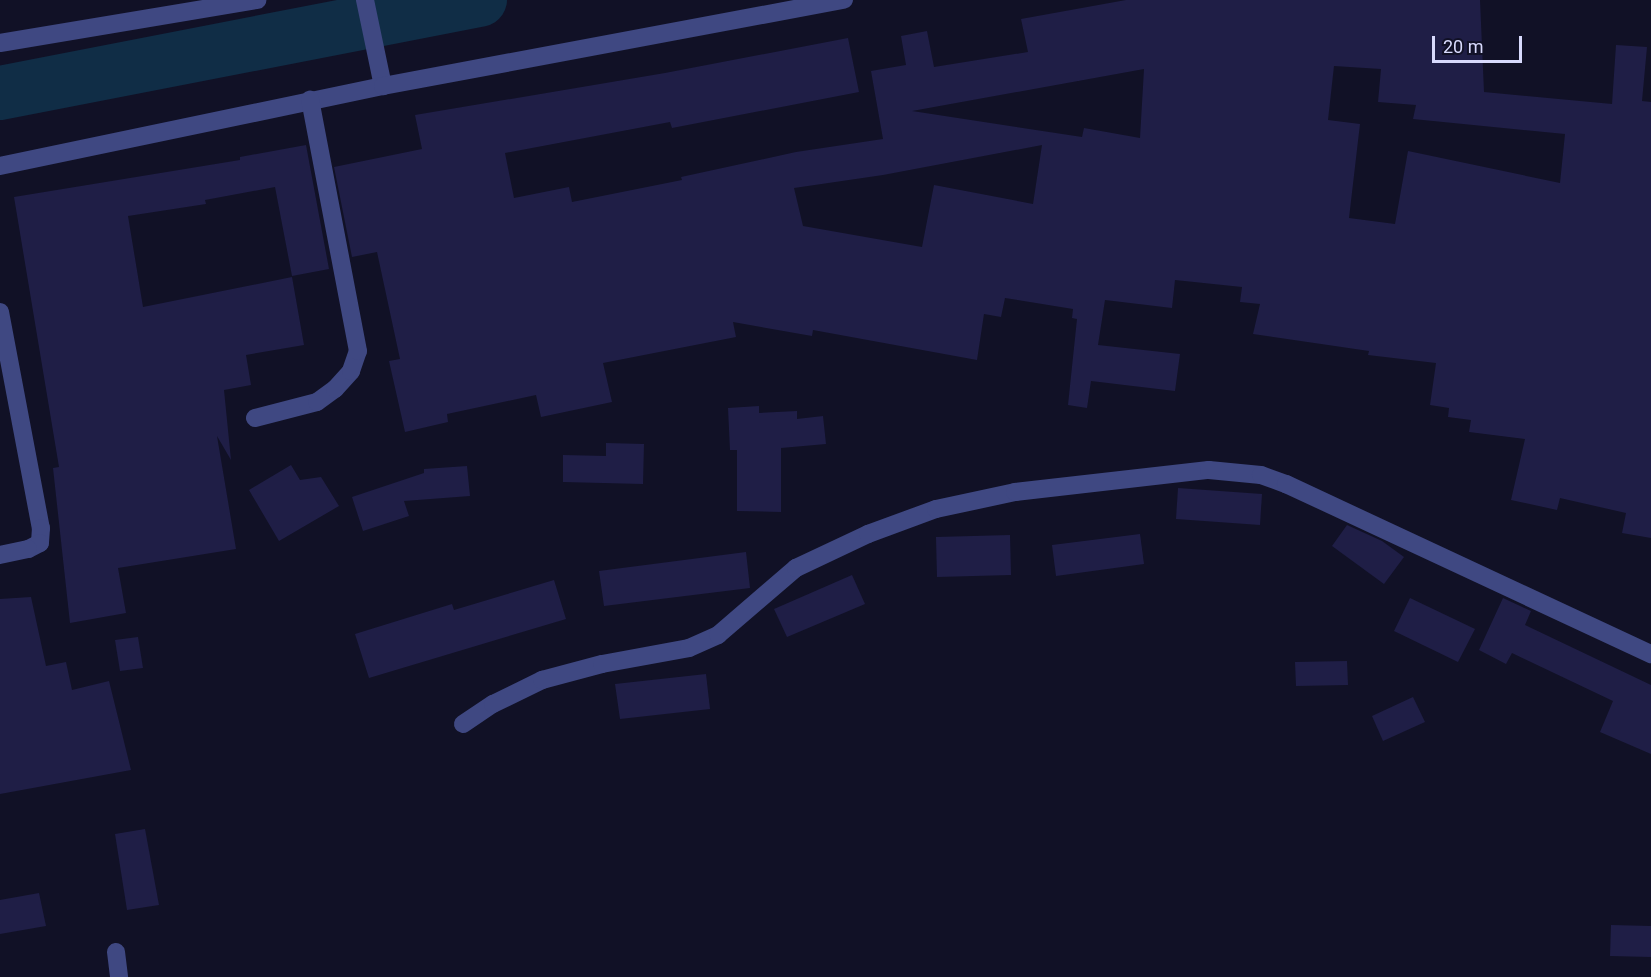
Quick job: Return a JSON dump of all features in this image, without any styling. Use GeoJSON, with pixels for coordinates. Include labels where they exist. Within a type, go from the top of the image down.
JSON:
{"type":"FeatureCollection","features":[{"type":"Feature","properties":{"kind":"street"},"geometry":{"type":"LineString","coordinates":[[0,43],[257,0]]}},
{"type":"Feature","properties":{"kind":"street"},"geometry":{"type":"LineString","coordinates":[[364,0],[383,86]]}},
{"type":"Feature","properties":{"kind":"street"},"geometry":{"type":"LineString","coordinates":[[0,166],[753,8],[844,0]]}},
{"type":"Feature","properties":{"kind":"street"},"geometry":{"type":"LineString","coordinates":[[255,418],[317,402],[335,389],[351,371],[358,351],[310,100]]}},
{"type":"Feature","properties":{"kind":"street"},"geometry":{"type":"LineString","coordinates":[[0,312],[41,528],[40,543],[28,549],[0,555]]}},
{"type":"Feature","properties":{"kind":"street"},"geometry":{"type":"LineString","coordinates":[[463,724],[493,704],[542,680],[602,664],[688,648],[718,635],[796,568],[868,534],[936,509],[1015,492],[1209,470],[1261,475],[1286,484],[1356,514],[1435,555],[1651,654]]}},
{"type":"Feature","properties":{"kind":"street"},"geometry":{"type":"LineString","coordinates":[[116,952],[119,977]]}},
{"type":"Feature","properties":{"kind":"building"},"geometry":{"type":"Polygon","coordinates":[[[1126,0],[1480,0],[1484,92],[1612,104],[1616,45],[1647,47],[1642,101],[1651,102],[1651,538],[1622,533],[1626,513],[1560,498],[1557,510],[1511,500],[1525,439],[1469,432],[1471,420],[1448,417],[1449,408],[1430,405],[1436,363],[1368,355],[1369,351],[1253,334],[1260,304],[1240,302],[1242,287],[1175,280],[1172,308],[1105,300],[1098,345],[1180,354],[1175,391],[1091,381],[1087,408],[1068,405],[1077,319],[1072,318],[1073,309],[1005,298],[1001,317],[984,314],[977,360],[813,330],[812,336],[733,322],[736,337],[603,363],[612,402],[541,417],[536,395],[447,414],[448,422],[405,432],[389,361],[400,359],[377,252],[352,257],[334,167],[422,149],[415,115],[665,73],[848,38],[859,92],[672,128],[670,122],[505,153],[514,198],[569,187],[572,202],[682,180],[681,177],[796,152],[883,139],[871,71],[906,65],[901,36],[927,31],[934,67],[1028,52],[1021,19],[1126,0]],[[1334,66],[1328,120],[1360,124],[1349,218],[1395,224],[1408,151],[1560,183],[1565,134],[1413,119],[1416,105],[1378,102],[1381,69],[1334,66]],[[1144,69],[912,111],[1082,137],[1084,128],[1140,138],[1144,69]],[[1042,145],[883,175],[794,188],[803,226],[922,247],[934,185],[1033,204],[1042,145]]]}},
{"type":"Feature","properties":{"kind":"building"},"geometry":{"type":"Polygon","coordinates":[[[306,145],[329,269],[292,276],[275,187],[205,200],[206,204],[128,216],[143,307],[292,277],[304,345],[246,355],[251,385],[224,390],[231,460],[217,436],[236,549],[118,568],[126,613],[70,623],[53,468],[59,467],[14,197],[240,160],[240,157],[306,145]]]}},
{"type":"Feature","properties":{"kind":"building"},"geometry":{"type":"Polygon","coordinates":[[[759,406],[759,413],[797,411],[797,419],[823,416],[826,444],[781,448],[781,512],[737,511],[737,450],[730,450],[728,408],[759,406]]]}},
{"type":"Feature","properties":{"kind":"building"},"geometry":{"type":"Polygon","coordinates":[[[606,443],[644,444],[643,484],[563,482],[563,455],[606,456],[606,443]]]}},
{"type":"Feature","properties":{"kind":"building"},"geometry":{"type":"Polygon","coordinates":[[[291,465],[300,480],[321,477],[339,506],[279,541],[249,490],[291,465]]]}},
{"type":"Feature","properties":{"kind":"building"},"geometry":{"type":"Polygon","coordinates":[[[467,466],[470,496],[404,501],[409,516],[363,531],[352,497],[424,473],[424,469],[467,466]]]}},
{"type":"Feature","properties":{"kind":"building"},"geometry":{"type":"Polygon","coordinates":[[[1178,488],[1262,494],[1260,525],[1176,519],[1178,488]]]}},
{"type":"Feature","properties":{"kind":"building"},"geometry":{"type":"Polygon","coordinates":[[[1347,525],[1382,541],[1404,557],[1384,584],[1332,546],[1347,525]]]}},
{"type":"Feature","properties":{"kind":"building"},"geometry":{"type":"Polygon","coordinates":[[[1140,534],[1144,564],[1056,576],[1052,545],[1140,534]]]}},
{"type":"Feature","properties":{"kind":"building"},"geometry":{"type":"Polygon","coordinates":[[[1010,535],[1011,575],[937,577],[936,537],[1010,535]]]}},
{"type":"Feature","properties":{"kind":"building"},"geometry":{"type":"Polygon","coordinates":[[[746,552],[750,588],[604,606],[599,571],[746,552]]]}},
{"type":"Feature","properties":{"kind":"building"},"geometry":{"type":"Polygon","coordinates":[[[852,575],[865,604],[787,637],[774,609],[852,575]]]}},
{"type":"Feature","properties":{"kind":"building"},"geometry":{"type":"Polygon","coordinates":[[[554,580],[566,619],[369,678],[355,634],[452,604],[454,610],[554,580]]]}},
{"type":"Feature","properties":{"kind":"building"},"geometry":{"type":"Polygon","coordinates":[[[31,597],[46,666],[66,662],[72,690],[109,681],[131,770],[0,794],[0,599],[31,597]]]}},
{"type":"Feature","properties":{"kind":"building"},"geometry":{"type":"Polygon","coordinates":[[[1410,598],[1475,629],[1458,662],[1394,631],[1410,598]]]}},
{"type":"Feature","properties":{"kind":"building"},"geometry":{"type":"Polygon","coordinates":[[[1503,598],[1531,611],[1525,625],[1651,685],[1651,754],[1600,732],[1613,701],[1512,653],[1506,664],[1479,650],[1503,598]]]}},
{"type":"Feature","properties":{"kind":"building"},"geometry":{"type":"Polygon","coordinates":[[[138,637],[143,668],[120,671],[115,640],[138,637]]]}},
{"type":"Feature","properties":{"kind":"building"},"geometry":{"type":"Polygon","coordinates":[[[1347,661],[1348,685],[1296,686],[1295,662],[1347,661]]]}},
{"type":"Feature","properties":{"kind":"building"},"geometry":{"type":"Polygon","coordinates":[[[706,674],[710,709],[620,719],[615,684],[706,674]]]}},
{"type":"Feature","properties":{"kind":"building"},"geometry":{"type":"Polygon","coordinates":[[[1413,697],[1425,722],[1383,741],[1372,716],[1413,697]]]}},
{"type":"Feature","properties":{"kind":"building"},"geometry":{"type":"Polygon","coordinates":[[[145,829],[159,905],[127,910],[115,834],[145,829]]]}},
{"type":"Feature","properties":{"kind":"building"},"geometry":{"type":"Polygon","coordinates":[[[39,893],[46,926],[0,934],[0,900],[39,893]]]}},
{"type":"Feature","properties":{"kind":"building"},"geometry":{"type":"Polygon","coordinates":[[[1611,925],[1651,926],[1651,957],[1610,956],[1611,925]]]}},
{"type":"Feature","properties":{"kind":"waterway"},"geometry":{"type":"LineString","coordinates":[[0,93],[480,0]]}}]}
